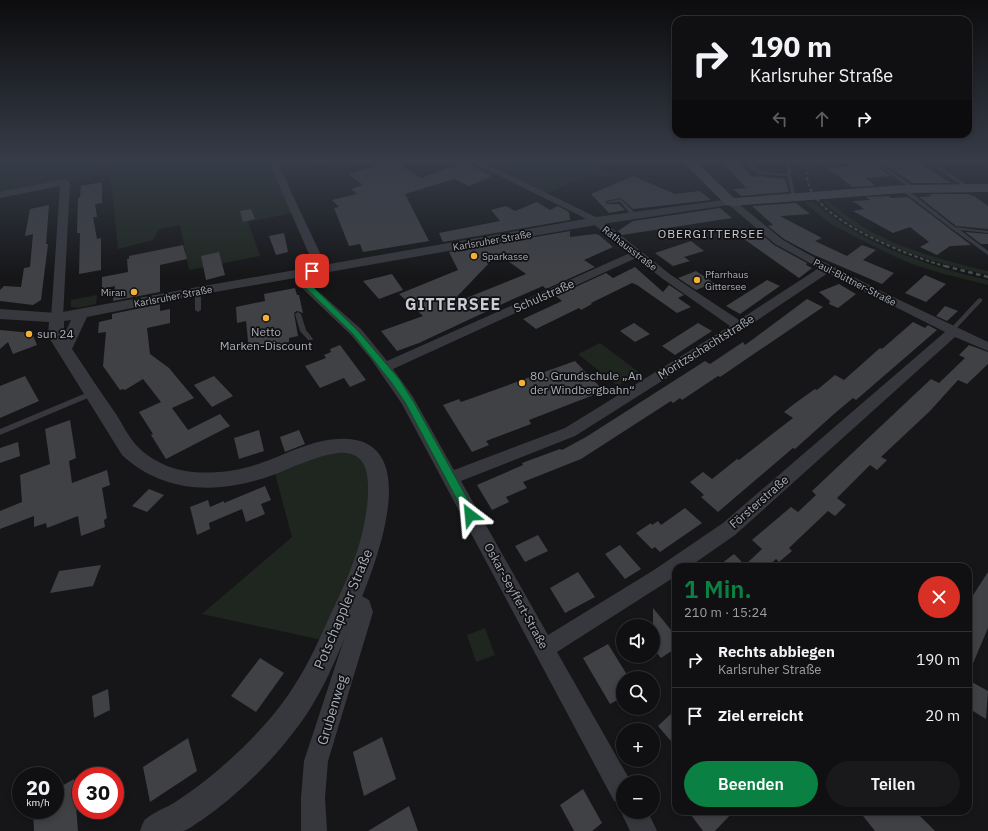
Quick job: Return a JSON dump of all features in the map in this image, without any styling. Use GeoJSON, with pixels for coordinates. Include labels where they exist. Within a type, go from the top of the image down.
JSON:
{"type":"FeatureCollection","features":[{"type":"Feature","properties":{"kind":"main road"},"geometry":{"type":"LineString","coordinates":[[728,199],[731,202]]}},
{"type":"Feature","properties":{"kind":"main road","name":"Karlsruher Straße"},"geometry":{"type":"LineString","coordinates":[[731,202],[772,199]]}},
{"type":"Feature","properties":{"kind":"street"},"geometry":{"type":"LineString","coordinates":[[57,318],[64,199]]}},
{"type":"Feature","properties":{"kind":"street"},"geometry":{"type":"LineString","coordinates":[[290,199],[322,270]]}},
{"type":"Feature","properties":{"kind":"street","name":"Rathausstraße"},"geometry":{"type":"LineString","coordinates":[[550,199],[596,221],[667,277],[740,326]]}},
{"type":"Feature","properties":{"kind":"street","name":"Karlsruher Straße"},"geometry":{"type":"LineString","coordinates":[[0,314],[57,318],[198,291],[596,221],[731,202]]}},
{"type":"Feature","properties":{"kind":"street","name":"Paul-Büttner-Straße"},"geometry":{"type":"LineString","coordinates":[[731,202],[779,242],[827,268],[988,347]]}},
{"type":"Feature","properties":{"kind":"street","name":"Schulstraße"},"geometry":{"type":"LineString","coordinates":[[385,367],[637,254]]}},
{"type":"Feature","properties":{"kind":"street","name":"Moritzschachtstraße"},"geometry":{"type":"LineString","coordinates":[[450,478],[570,432],[740,326],[827,268]]}},
{"type":"Feature","properties":{"kind":"street","name":"Oskar-Seyffert-Straße"},"geometry":{"type":"LineString","coordinates":[[301,273],[306,286],[356,332],[385,367],[408,401],[616,779]]}},
{"type":"Feature","properties":{"kind":"street"},"geometry":{"type":"LineString","coordinates":[[65,348],[82,314]]}},
{"type":"Feature","properties":{"kind":"street","name":"Potschappler Straße"},"geometry":{"type":"LineString","coordinates":[[57,318],[55,333],[129,450],[148,466],[178,477],[200,479],[236,477],[273,466],[323,448],[347,446],[356,448],[370,456],[377,468],[379,486],[376,526],[370,551],[316,672],[297,704],[266,744],[232,778],[170,823],[155,831]]}},
{"type":"Feature","properties":{"kind":"street","name":"Försterstraße"},"geometry":{"type":"LineString","coordinates":[[680,563],[729,529],[953,330]]}},
{"type":"Feature","properties":{"kind":"street","name":"Försterstraße"},"geometry":{"type":"LineString","coordinates":[[545,648],[672,568]]}},
{"type":"Feature","properties":{"kind":"street","name":"Grubenweg"},"geometry":{"type":"LineString","coordinates":[[314,831],[313,798],[316,761],[363,612],[362,607],[358,604],[348,602]]}},
{"type":"Feature","properties":{"kind":"street"},"geometry":{"type":"LineString","coordinates":[[638,819],[644,831]]}},
{"type":"Feature","properties":{"kind":"lane"},"geometry":{"type":"LineString","coordinates":[[920,199],[954,228],[988,253]]}},
{"type":"Feature","properties":{"kind":"lane"},"geometry":{"type":"LineString","coordinates":[[608,202],[621,200],[635,216]]}},
{"type":"Feature","properties":{"kind":"lane"},"geometry":{"type":"LineString","coordinates":[[954,228],[988,232]]}},
{"type":"Feature","properties":{"kind":"lane"},"geometry":{"type":"LineString","coordinates":[[198,291],[198,310]]}},
{"type":"Feature","properties":{"kind":"lane"},"geometry":{"type":"LineString","coordinates":[[953,330],[980,300]]}},
{"type":"Feature","properties":{"kind":"lane"},"geometry":{"type":"LineString","coordinates":[[298,314],[303,331],[310,339]]}},
{"type":"Feature","properties":{"kind":"lane"},"geometry":{"type":"LineString","coordinates":[[0,432],[93,393]]}},
{"type":"Feature","properties":{"kind":"shaded area"},"geometry":{"type":"Polygon","coordinates":[[[113,199],[290,199],[296,212],[248,222],[260,256],[189,270],[180,225],[159,229],[153,240],[118,249],[113,199]]]}},
{"type":"Feature","properties":{"kind":"shaded area"},"geometry":{"type":"Polygon","coordinates":[[[824,201],[827,201],[854,221],[885,239],[919,252],[988,271],[988,275],[923,257],[878,240],[839,216],[824,201]]]}},
{"type":"Feature","properties":{"kind":"shaded area"},"geometry":{"type":"Polygon","coordinates":[[[804,202],[813,202],[852,230],[896,252],[941,268],[988,280],[988,285],[912,264],[889,254],[832,225],[804,202]]]}},
{"type":"Feature","properties":{"kind":"shaded area"},"geometry":{"type":"Polygon","coordinates":[[[97,295],[96,304],[78,308],[71,307],[71,300],[97,295]]]}},
{"type":"Feature","properties":{"kind":"shaded area"},"geometry":{"type":"Polygon","coordinates":[[[600,343],[640,373],[618,386],[578,354],[600,343]]]}},
{"type":"Feature","properties":{"kind":"shaded area"},"geometry":{"type":"Polygon","coordinates":[[[356,448],[379,486],[331,642],[202,614],[292,537],[273,466],[356,448]]]}},
{"type":"Feature","properties":{"kind":"shaded area"},"geometry":{"type":"Polygon","coordinates":[[[485,628],[495,655],[476,662],[467,635],[485,628]]]}},
{"type":"Feature","properties":{"kind":"building"},"geometry":{"type":"Polygon","coordinates":[[[78,199],[102,199],[102,203],[95,204],[97,217],[93,217],[97,239],[101,238],[101,270],[79,274],[80,233],[77,233],[78,199]]]}},
{"type":"Feature","properties":{"kind":"building"},"geometry":{"type":"Polygon","coordinates":[[[407,199],[429,241],[363,252],[360,244],[349,246],[334,208],[339,207],[332,200],[407,199]]]}},
{"type":"Feature","properties":{"kind":"building"},"geometry":{"type":"Polygon","coordinates":[[[596,199],[617,199],[605,202],[608,204],[619,204],[625,210],[609,213],[596,199]]]}},
{"type":"Feature","properties":{"kind":"building"},"geometry":{"type":"Polygon","coordinates":[[[622,199],[711,200],[633,209],[622,199]]]}},
{"type":"Feature","properties":{"kind":"building"},"geometry":{"type":"Polygon","coordinates":[[[868,199],[910,199],[971,245],[950,246],[937,255],[920,247],[929,242],[910,227],[893,233],[853,211],[864,209],[853,201],[870,200],[868,199]]]}},
{"type":"Feature","properties":{"kind":"building"},"geometry":{"type":"Polygon","coordinates":[[[921,199],[978,199],[988,206],[988,229],[956,226],[921,199]]]}},
{"type":"Feature","properties":{"kind":"building"},"geometry":{"type":"Polygon","coordinates":[[[537,202],[550,210],[558,206],[569,212],[570,220],[443,242],[439,233],[500,221],[491,210],[506,206],[515,211],[537,202]]]}},
{"type":"Feature","properties":{"kind":"building"},"geometry":{"type":"Polygon","coordinates":[[[796,203],[810,214],[780,216],[822,238],[815,241],[847,256],[862,245],[876,250],[863,260],[894,273],[882,284],[812,254],[784,239],[768,226],[773,225],[752,206],[796,203]]]}},
{"type":"Feature","properties":{"kind":"building"},"geometry":{"type":"Polygon","coordinates":[[[49,205],[46,244],[48,244],[41,300],[33,305],[0,301],[0,290],[4,286],[21,287],[24,268],[30,267],[33,234],[25,236],[30,209],[49,205]]]}},
{"type":"Feature","properties":{"kind":"building"},"geometry":{"type":"Polygon","coordinates":[[[720,208],[732,218],[622,235],[618,231],[633,221],[720,208]]]}},
{"type":"Feature","properties":{"kind":"building"},"geometry":{"type":"Polygon","coordinates":[[[251,209],[255,219],[243,222],[240,211],[251,209]]]}},
{"type":"Feature","properties":{"kind":"building"},"geometry":{"type":"Polygon","coordinates":[[[754,228],[774,245],[807,263],[806,265],[812,268],[799,278],[734,232],[754,228]]]}},
{"type":"Feature","properties":{"kind":"building"},"geometry":{"type":"Polygon","coordinates":[[[570,231],[570,237],[595,234],[599,235],[613,247],[584,260],[595,267],[546,289],[543,286],[419,343],[397,351],[381,331],[423,316],[399,294],[458,270],[449,252],[570,231]],[[504,258],[492,260],[449,305],[526,274],[504,258]]]}},
{"type":"Feature","properties":{"kind":"building"},"geometry":{"type":"Polygon","coordinates":[[[965,232],[988,234],[988,244],[981,244],[965,232]]]}},
{"type":"Feature","properties":{"kind":"building"},"geometry":{"type":"Polygon","coordinates":[[[284,233],[288,252],[276,255],[269,236],[284,233]]]}},
{"type":"Feature","properties":{"kind":"building"},"geometry":{"type":"Polygon","coordinates":[[[691,241],[704,251],[684,257],[690,261],[673,266],[655,253],[691,241]]]}},
{"type":"Feature","properties":{"kind":"building"},"geometry":{"type":"Polygon","coordinates":[[[183,245],[187,259],[160,265],[160,292],[113,301],[115,286],[102,289],[102,277],[128,272],[127,259],[129,259],[129,256],[183,245]]]}},
{"type":"Feature","properties":{"kind":"building"},"geometry":{"type":"Polygon","coordinates":[[[219,252],[225,275],[206,280],[201,256],[219,252]]]}},
{"type":"Feature","properties":{"kind":"building"},"geometry":{"type":"Polygon","coordinates":[[[635,267],[663,292],[669,285],[684,295],[678,298],[691,307],[677,313],[632,283],[591,303],[592,304],[581,310],[579,308],[536,329],[523,319],[562,301],[556,296],[606,273],[613,278],[635,267]]]}},
{"type":"Feature","properties":{"kind":"building","name":"Pfarrhaus Gittersee"},"geometry":{"type":"Polygon","coordinates":[[[696,271],[714,283],[696,290],[678,278],[696,271]]]}},
{"type":"Feature","properties":{"kind":"building"},"geometry":{"type":"Polygon","coordinates":[[[392,274],[403,290],[379,299],[363,281],[392,274]]]}},
{"type":"Feature","properties":{"kind":"building"},"geometry":{"type":"Polygon","coordinates":[[[925,275],[946,284],[926,302],[905,293],[925,275]]]}},
{"type":"Feature","properties":{"kind":"building"},"geometry":{"type":"Polygon","coordinates":[[[767,280],[780,286],[740,314],[726,306],[767,280]]]}},
{"type":"Feature","properties":{"kind":"building"},"geometry":{"type":"Polygon","coordinates":[[[839,284],[856,294],[838,308],[829,304],[830,301],[819,292],[839,284]]]}},
{"type":"Feature","properties":{"kind":"building","name":"Netto Marken-Discount"},"geometry":{"type":"Polygon","coordinates":[[[295,288],[297,295],[299,295],[303,313],[297,311],[294,313],[298,336],[289,338],[289,342],[249,351],[246,321],[237,323],[236,307],[265,301],[264,294],[295,288]]]}},
{"type":"Feature","properties":{"kind":"building"},"geometry":{"type":"Polygon","coordinates":[[[807,299],[823,307],[720,377],[718,376],[682,400],[680,398],[673,403],[671,401],[581,459],[523,482],[527,488],[506,497],[509,502],[492,510],[477,485],[523,465],[522,463],[560,449],[562,450],[586,437],[705,361],[710,364],[743,342],[745,345],[807,299]]]}},
{"type":"Feature","properties":{"kind":"building"},"geometry":{"type":"Polygon","coordinates":[[[160,304],[160,311],[170,309],[170,323],[147,328],[150,354],[169,368],[194,398],[172,408],[188,430],[220,414],[230,426],[166,459],[139,412],[161,402],[143,379],[125,390],[120,390],[103,366],[106,332],[98,333],[99,322],[112,319],[112,314],[160,304]]]}},
{"type":"Feature","properties":{"kind":"building"},"geometry":{"type":"Polygon","coordinates":[[[945,306],[958,311],[947,321],[936,316],[945,306]]]}},
{"type":"Feature","properties":{"kind":"building"},"geometry":{"type":"Polygon","coordinates":[[[913,322],[925,328],[928,325],[937,330],[856,400],[853,398],[795,449],[793,448],[718,512],[701,497],[704,495],[690,482],[703,472],[712,479],[737,459],[739,460],[793,418],[784,412],[794,404],[815,389],[817,390],[835,375],[844,380],[880,348],[882,349],[913,322]]]}},
{"type":"Feature","properties":{"kind":"building"},"geometry":{"type":"Polygon","coordinates":[[[634,323],[650,334],[635,342],[620,331],[634,323]]]}},
{"type":"Feature","properties":{"kind":"building"},"geometry":{"type":"Polygon","coordinates":[[[698,323],[712,331],[675,355],[662,346],[698,323]]]}},
{"type":"Feature","properties":{"kind":"building"},"geometry":{"type":"Polygon","coordinates":[[[0,330],[32,333],[37,345],[13,354],[8,342],[0,349],[0,330]]]}},
{"type":"Feature","properties":{"kind":"building"},"geometry":{"type":"Polygon","coordinates":[[[340,345],[366,380],[350,387],[344,378],[320,388],[305,366],[326,358],[324,355],[331,352],[330,349],[340,345]]]}},
{"type":"Feature","properties":{"kind":"building"},"geometry":{"type":"Polygon","coordinates":[[[969,345],[988,352],[988,364],[967,384],[958,380],[930,411],[881,457],[887,460],[877,470],[870,465],[837,498],[846,505],[835,516],[828,511],[789,548],[792,551],[779,562],[776,559],[772,563],[747,563],[762,549],[752,540],[791,507],[798,512],[816,495],[812,491],[931,379],[939,383],[965,358],[959,355],[969,345]]]}},
{"type":"Feature","properties":{"kind":"building"},"geometry":{"type":"Polygon","coordinates":[[[575,361],[604,391],[529,420],[531,424],[486,441],[489,445],[472,452],[443,405],[459,399],[461,402],[575,361]]]}},
{"type":"Feature","properties":{"kind":"building"},"geometry":{"type":"Polygon","coordinates":[[[25,376],[39,401],[0,418],[0,386],[25,376]]]}},
{"type":"Feature","properties":{"kind":"building"},"geometry":{"type":"Polygon","coordinates":[[[214,376],[233,396],[212,407],[194,385],[214,376]]]}},
{"type":"Feature","properties":{"kind":"building"},"geometry":{"type":"Polygon","coordinates":[[[70,420],[76,458],[69,461],[72,483],[107,470],[110,485],[102,488],[107,518],[104,520],[105,527],[81,536],[78,516],[47,528],[46,523],[34,527],[34,516],[0,529],[0,511],[22,502],[20,475],[50,464],[45,429],[70,420]]]}},
{"type":"Feature","properties":{"kind":"building"},"geometry":{"type":"Polygon","coordinates":[[[259,430],[264,451],[239,459],[234,438],[259,430]]]}},
{"type":"Feature","properties":{"kind":"building"},"geometry":{"type":"Polygon","coordinates":[[[299,430],[305,444],[285,452],[280,437],[299,430]]]}},
{"type":"Feature","properties":{"kind":"building"},"geometry":{"type":"Polygon","coordinates":[[[18,442],[20,456],[0,463],[0,448],[18,442]]]}},
{"type":"Feature","properties":{"kind":"building"},"geometry":{"type":"Polygon","coordinates":[[[265,486],[271,500],[261,504],[265,514],[246,522],[242,509],[209,523],[210,529],[197,535],[190,507],[208,500],[210,507],[224,501],[224,503],[265,486]]]}},
{"type":"Feature","properties":{"kind":"building"},"geometry":{"type":"Polygon","coordinates":[[[149,489],[164,495],[147,512],[132,506],[149,489]]]}},
{"type":"Feature","properties":{"kind":"building"},"geometry":{"type":"Polygon","coordinates":[[[685,508],[702,523],[660,552],[655,547],[652,549],[636,533],[651,523],[652,525],[658,521],[661,525],[685,508]]]}},
{"type":"Feature","properties":{"kind":"building"},"geometry":{"type":"Polygon","coordinates":[[[538,535],[548,551],[525,562],[515,546],[538,535]]]}},
{"type":"Feature","properties":{"kind":"building"},"geometry":{"type":"Polygon","coordinates":[[[620,545],[641,569],[625,579],[605,554],[620,545]]]}},
{"type":"Feature","properties":{"kind":"building"},"geometry":{"type":"Polygon","coordinates":[[[734,554],[743,563],[722,563],[734,554]]]}},
{"type":"Feature","properties":{"kind":"building"},"geometry":{"type":"Polygon","coordinates":[[[101,565],[93,586],[50,593],[59,571],[101,565]]]}},
{"type":"Feature","properties":{"kind":"building"},"geometry":{"type":"Polygon","coordinates":[[[578,572],[595,597],[565,613],[550,588],[578,572]]]}},
{"type":"Feature","properties":{"kind":"building"},"geometry":{"type":"Polygon","coordinates":[[[988,572],[988,628],[972,666],[972,597],[988,572]]]}},
{"type":"Feature","properties":{"kind":"building"},"geometry":{"type":"Polygon","coordinates":[[[653,608],[672,631],[672,651],[661,658],[660,619],[653,619],[653,608]]]}},
{"type":"Feature","properties":{"kind":"building"},"geometry":{"type":"Polygon","coordinates":[[[608,644],[616,657],[616,663],[620,663],[625,671],[616,671],[616,701],[610,704],[583,658],[608,644]]]}},
{"type":"Feature","properties":{"kind":"building"},"geometry":{"type":"Polygon","coordinates":[[[260,658],[284,673],[256,712],[231,696],[260,658]]]}},
{"type":"Feature","properties":{"kind":"building"},"geometry":{"type":"Polygon","coordinates":[[[972,682],[988,691],[986,719],[972,710],[972,682]]]}},
{"type":"Feature","properties":{"kind":"building"},"geometry":{"type":"Polygon","coordinates":[[[108,689],[110,710],[94,718],[92,696],[108,689]]]}},
{"type":"Feature","properties":{"kind":"building"},"geometry":{"type":"Polygon","coordinates":[[[672,713],[672,742],[660,728],[660,724],[672,713]]]}},
{"type":"Feature","properties":{"kind":"building"},"geometry":{"type":"Polygon","coordinates":[[[382,737],[396,779],[364,796],[353,752],[382,737]]]}},
{"type":"Feature","properties":{"kind":"building"},"geometry":{"type":"Polygon","coordinates":[[[188,738],[197,771],[150,802],[143,767],[188,738]]]}},
{"type":"Feature","properties":{"kind":"building"},"geometry":{"type":"Polygon","coordinates":[[[72,780],[72,819],[77,819],[78,831],[34,831],[33,819],[64,819],[64,785],[72,780]]]}},
{"type":"Feature","properties":{"kind":"building"},"geometry":{"type":"Polygon","coordinates":[[[583,789],[602,823],[592,831],[574,831],[560,805],[583,789]]]}},
{"type":"Feature","properties":{"kind":"building"},"geometry":{"type":"Polygon","coordinates":[[[409,806],[418,831],[368,831],[409,806]]]}},
{"type":"Feature","properties":{"kind":"building"},"geometry":{"type":"Polygon","coordinates":[[[691,815],[730,815],[715,831],[703,831],[691,815]]]}},
{"type":"Feature","properties":{"kind":"building"},"geometry":{"type":"Polygon","coordinates":[[[862,815],[919,815],[935,831],[875,831],[862,815]]]}},
{"type":"Feature","properties":{"kind":"railway"},"geometry":{"type":"LineString","coordinates":[[817,199],[833,214],[882,243],[908,254],[948,267]]}},
{"type":"Feature","properties":{"kind":"railway"},"geometry":{"type":"LineString","coordinates":[[945,266],[988,277]]}},
{"type":"Feature","properties":{"kind":"place","name":"Sparkasse"},"geometry":{"type":"Point","coordinates":[474,256]}},
{"type":"Feature","properties":{"kind":"place","name":"Pfarrhaus Gittersee"},"geometry":{"type":"Point","coordinates":[697,280]}},
{"type":"Feature","properties":{"kind":"place","name":"Miran"},"geometry":{"type":"Point","coordinates":[134,292]}},
{"type":"Feature","properties":{"kind":"place","name":"Netto Marken-Discount"},"geometry":{"type":"Point","coordinates":[266,318]}},
{"type":"Feature","properties":{"kind":"place","name":"sun 24"},"geometry":{"type":"Point","coordinates":[29,334]}},
{"type":"Feature","properties":{"kind":"place","name":"80. Grundschule „An der Windbergbahn“"},"geometry":{"type":"Point","coordinates":[522,383]}},
{"type":"Feature","properties":{"kind":"district","name":"OBERGITTERSEE"},"geometry":{"type":"Point","coordinates":[711,234]}},
{"type":"Feature","properties":{"kind":"district","name":"GITTERSEE"},"geometry":{"type":"Point","coordinates":[453,304]}},
{"type":"Feature","properties":{"kind":"route"},"geometry":{"type":"LineString","coordinates":[[312,271],[301,273],[304,283],[356,332],[396,381],[470,515]]}}]}
